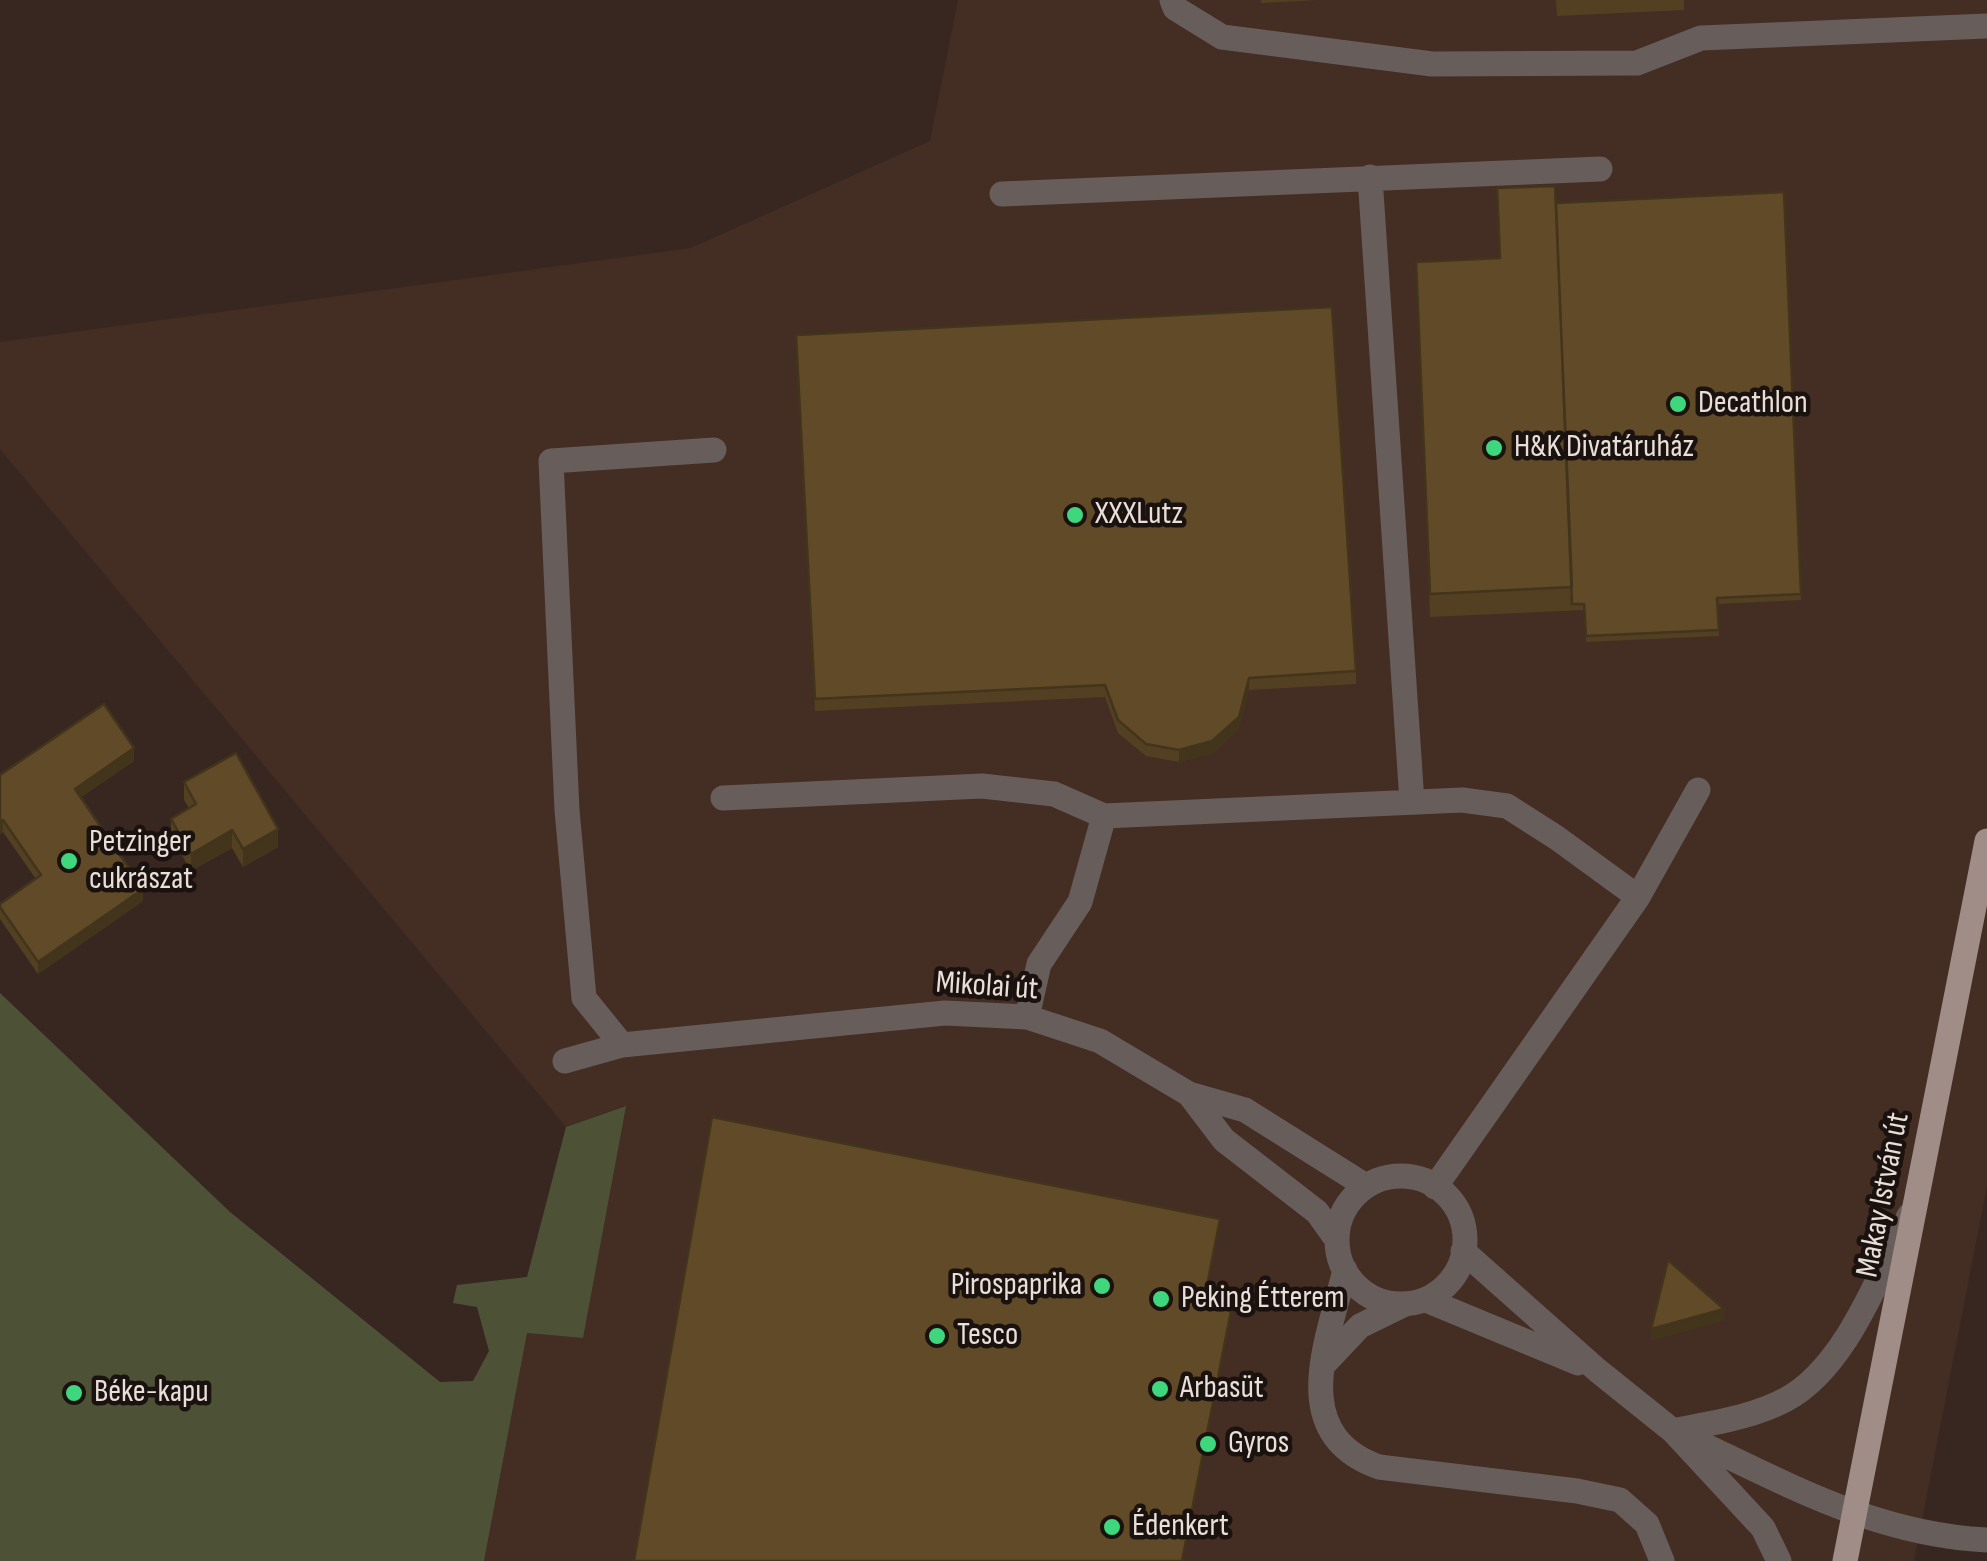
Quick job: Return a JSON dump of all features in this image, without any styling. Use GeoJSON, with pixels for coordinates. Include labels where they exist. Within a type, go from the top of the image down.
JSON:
{"type":"FeatureCollection","features":[{"type":"Feature","properties":{"kind":"main road","name":"Makay István út"},"geometry":{"type":"LineString","coordinates":[[1845,1561],[1987,842]]}},
{"type":"Feature","properties":{"kind":"street"},"geometry":{"type":"LineString","coordinates":[[1172,0],[1175,8],[1222,37],[1432,64],[1637,63],[1701,38],[1987,26]]}},
{"type":"Feature","properties":{"kind":"street"},"geometry":{"type":"LineString","coordinates":[[1002,194],[1600,169]]}},
{"type":"Feature","properties":{"kind":"street"},"geometry":{"type":"LineString","coordinates":[[1370,177],[1412,802]]}},
{"type":"Feature","properties":{"kind":"street"},"geometry":{"type":"LineString","coordinates":[[622,1044],[584,998],[567,810],[551,462],[714,450]]}},
{"type":"Feature","properties":{"kind":"street"},"geometry":{"type":"LineString","coordinates":[[723,798],[982,786],[1054,794],[1104,816],[1462,800],[1506,806],[1638,897]]}},
{"type":"Feature","properties":{"kind":"street"},"geometry":{"type":"LineString","coordinates":[[1435,1187],[1638,897],[1698,790]]}},
{"type":"Feature","properties":{"kind":"street"},"geometry":{"type":"LineString","coordinates":[[1027,1017],[1039,964],[1080,902],[1104,816]]}},
{"type":"Feature","properties":{"kind":"street","name":"Mikolai út"},"geometry":{"type":"LineString","coordinates":[[565,1060],[622,1044],[944,1012],[1027,1017],[1100,1042],[1189,1094],[1245,1110],[1366,1186]]}},
{"type":"Feature","properties":{"kind":"street"},"geometry":{"type":"LineString","coordinates":[[1189,1094],[1224,1140],[1317,1212],[1337,1240]]}},
{"type":"Feature","properties":{"kind":"street"},"geometry":{"type":"LineString","coordinates":[[1322,1366],[1360,1326],[1415,1302],[1443,1288],[1456,1272],[1464,1252],[1464,1230],[1458,1210],[1435,1187],[1407,1176],[1386,1178],[1366,1186],[1350,1200],[1340,1218],[1340,1260],[1365,1294],[1384,1302],[1415,1302],[1597,1370]]}},
{"type":"Feature","properties":{"kind":"street"},"geometry":{"type":"LineString","coordinates":[[1673,1431],[1736,1418],[1786,1400],[1811,1380],[1838,1352],[1916,1202]]}},
{"type":"Feature","properties":{"kind":"street"},"geometry":{"type":"LineString","coordinates":[[1464,1252],[1597,1370],[1673,1431],[1762,1528],[1779,1561]]}},
{"type":"Feature","properties":{"kind":"street"},"geometry":{"type":"LineString","coordinates":[[1345,1270],[1318,1382],[1328,1425],[1343,1448],[1356,1459],[1401,1471],[1445,1473],[1620,1500],[1647,1524],[1662,1561]]}},
{"type":"Feature","properties":{"kind":"street"},"geometry":{"type":"LineString","coordinates":[[1673,1431],[1854,1515],[1929,1536],[1987,1540]]}},
{"type":"Feature","properties":{"kind":"shaded area"},"geometry":{"type":"Polygon","coordinates":[[[958,0],[1987,0],[1987,1186],[1914,1561],[484,1561],[527,1333],[582,1338],[624,1106],[566,1127],[0,449],[0,342],[691,248],[930,141],[958,0]]]}},
{"type":"Feature","properties":{"kind":"green space"},"geometry":{"type":"Polygon","coordinates":[[[0,993],[230,1212],[440,1382],[473,1381],[489,1351],[477,1307],[453,1303],[457,1285],[527,1277],[566,1127],[626,1106],[583,1338],[527,1333],[484,1561],[0,1561],[0,993]]]}},
{"type":"Feature","properties":{"kind":"building","name":"H&K Divatáruház"},"geometry":{"type":"Polygon","coordinates":[[[1555,186],[1572,587],[1430,594],[1416,262],[1500,258],[1497,188],[1555,186]]]}},
{"type":"Feature","properties":{"kind":"building","name":"Decathlon"},"geometry":{"type":"Polygon","coordinates":[[[1784,192],[1801,594],[1717,598],[1719,630],[1586,636],[1584,604],[1572,604],[1556,203],[1784,192]]]}},
{"type":"Feature","properties":{"kind":"building","name":"XXXLutz"},"geometry":{"type":"Polygon","coordinates":[[[1332,307],[1356,671],[1249,678],[1239,717],[1212,741],[1179,750],[1146,744],[1118,720],[1105,685],[815,699],[796,335],[1332,307]]]}},
{"type":"Feature","properties":{"kind":"building","name":"Petzinger cukrászat"},"geometry":{"type":"Polygon","coordinates":[[[104,704],[134,748],[75,789],[143,889],[38,962],[0,907],[41,875],[3,820],[0,822],[0,775],[104,704]]]}},
{"type":"Feature","properties":{"kind":"building"},"geometry":{"type":"Polygon","coordinates":[[[236,753],[278,829],[243,849],[232,830],[191,854],[171,819],[196,804],[184,782],[236,753]]]}},
{"type":"Feature","properties":{"kind":"building","name":"Tesco"},"geometry":{"type":"Polygon","coordinates":[[[712,1117],[1220,1219],[1204,1301],[1232,1306],[1182,1561],[634,1561],[712,1117]]]}},
{"type":"Feature","properties":{"kind":"building"},"geometry":{"type":"Polygon","coordinates":[[[1668,1260],[1724,1309],[1651,1329],[1668,1260]]]}},
{"type":"Feature","properties":{"kind":"place","name":"Decathlon"},"geometry":{"type":"Point","coordinates":[1678,404]}},
{"type":"Feature","properties":{"kind":"place","name":"H&K Divatáruház"},"geometry":{"type":"Point","coordinates":[1494,448]}},
{"type":"Feature","properties":{"kind":"place","name":"XXXLutz"},"geometry":{"type":"Point","coordinates":[1075,515]}},
{"type":"Feature","properties":{"kind":"place","name":"Petzinger cukrászat"},"geometry":{"type":"Point","coordinates":[69,861]}},
{"type":"Feature","properties":{"kind":"place","name":"Pirospaprika"},"geometry":{"type":"Point","coordinates":[1102,1286]}},
{"type":"Feature","properties":{"kind":"place","name":"Peking Étterem"},"geometry":{"type":"Point","coordinates":[1161,1299]}},
{"type":"Feature","properties":{"kind":"place","name":"Tesco"},"geometry":{"type":"Point","coordinates":[937,1336]}},
{"type":"Feature","properties":{"kind":"place","name":"Arbasüt"},"geometry":{"type":"Point","coordinates":[1160,1389]}},
{"type":"Feature","properties":{"kind":"place","name":"Béke-kapu"},"geometry":{"type":"Point","coordinates":[74,1393]}},
{"type":"Feature","properties":{"kind":"place","name":"Gyros"},"geometry":{"type":"Point","coordinates":[1208,1444]}},
{"type":"Feature","properties":{"kind":"place","name":"Édenkert"},"geometry":{"type":"Point","coordinates":[1112,1527]}}]}
